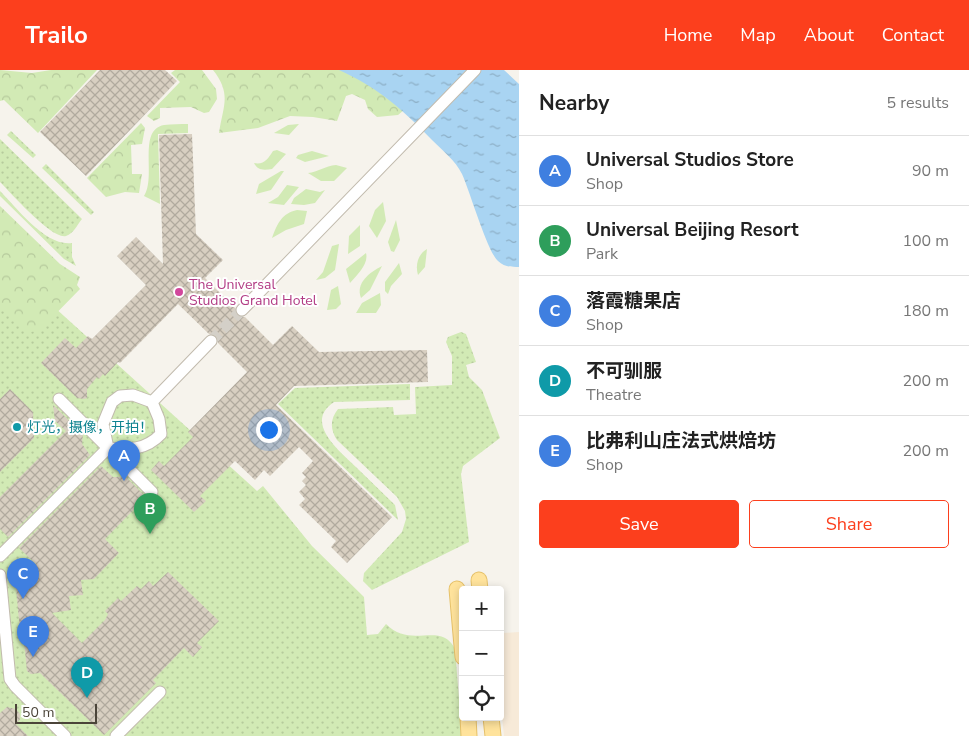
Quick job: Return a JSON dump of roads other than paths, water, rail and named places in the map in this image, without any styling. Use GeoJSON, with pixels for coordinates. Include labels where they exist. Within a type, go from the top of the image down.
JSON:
{"type":"FeatureCollection","features":[{"type":"Feature","properties":{"kind":"main road"},"geometry":{"type":"LineString","coordinates":[[457,589],[461,631]]}},
{"type":"Feature","properties":{"kind":"main road"},"geometry":{"type":"LineString","coordinates":[[468,721],[469,736]]}},
{"type":"Feature","properties":{"kind":"main road"},"geometry":{"type":"LineString","coordinates":[[491,721],[493,736]]}},
{"type":"Feature","properties":{"kind":"street"},"geometry":{"type":"LineString","coordinates":[[242,310],[416,133],[475,70]]}},
{"type":"Feature","properties":{"kind":"street"},"geometry":{"type":"LineString","coordinates":[[152,402],[212,341]]}},
{"type":"Feature","properties":{"kind":"street"},"geometry":{"type":"LineString","coordinates":[[133,395],[152,402],[159,419],[161,434],[154,442],[144,447],[127,450],[108,448],[103,424],[112,402],[120,396],[133,395]]}},
{"type":"Feature","properties":{"kind":"street"},"geometry":{"type":"LineString","coordinates":[[59,399],[152,492]]}},
{"type":"Feature","properties":{"kind":"street"},"geometry":{"type":"LineString","coordinates":[[0,556],[108,448]]}},
{"type":"Feature","properties":{"kind":"street"},"geometry":{"type":"LineString","coordinates":[[0,575],[10,679],[65,736]]}},
{"type":"Feature","properties":{"kind":"street"},"geometry":{"type":"LineString","coordinates":[[116,736],[160,692]]}},
{"type":"Feature","properties":{"kind":"water"},"geometry":{"type":"Polygon","coordinates":[[[339,70],[504,70],[519,84],[519,267],[510,267],[503,264],[494,256],[484,235],[462,174],[452,160],[389,100],[366,84],[339,70]]]}},
{"type":"Feature","properties":{"kind":"tunnel"},"geometry":{"type":"LineString","coordinates":[[211,341],[242,310]]}},
{"type":"Feature","properties":{"kind":"place","name":"The Universal Studios Grand Hotel"},"geometry":{"type":"Point","coordinates":[179,292]}},
{"type":"Feature","properties":{"kind":"place","name":"灯光，摄像，开拍！"},"geometry":{"type":"Point","coordinates":[17,427]}},
{"type":"Feature","properties":{"kind":"place","name":"Universal Studios Store"},"geometry":{"type":"Point","coordinates":[124,481]}},
{"type":"Feature","properties":{"kind":"place","name":"Universal Beijing Resort"},"geometry":{"type":"Point","coordinates":[150,534]}},
{"type":"Feature","properties":{"kind":"place","name":"落霞糖果店"},"geometry":{"type":"Point","coordinates":[23,599]}},
{"type":"Feature","properties":{"kind":"place","name":"比弗利山庄法式烘焙坊"},"geometry":{"type":"Point","coordinates":[33,657]}},
{"type":"Feature","properties":{"kind":"place","name":"不可驯服"},"geometry":{"type":"Point","coordinates":[87,698]}}]}
